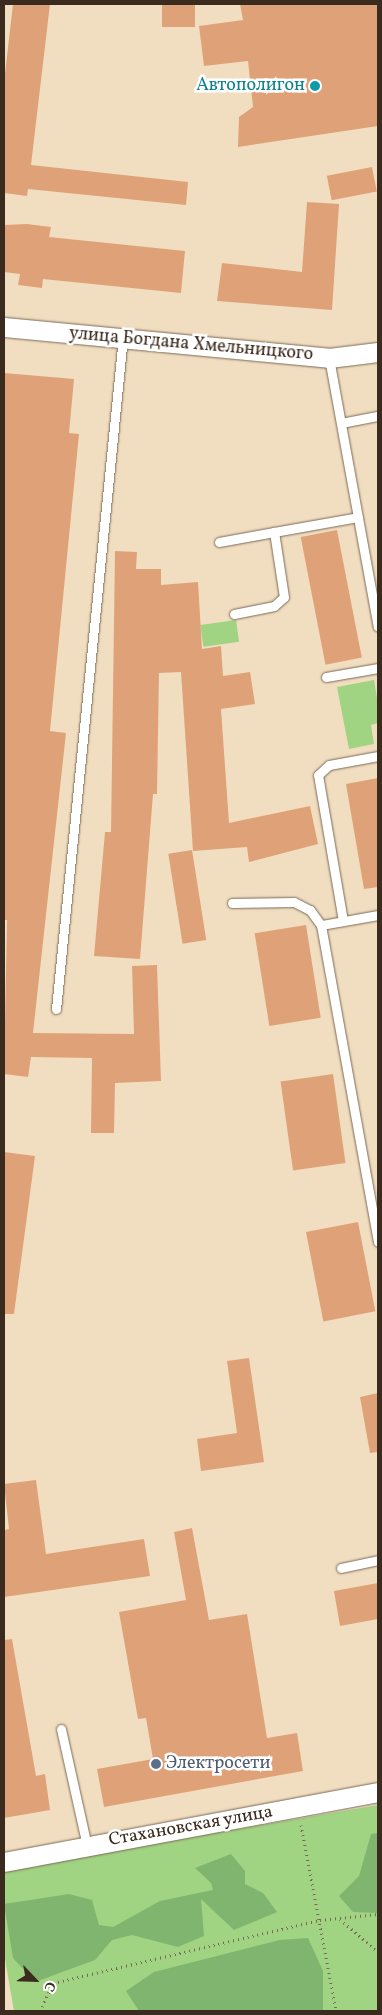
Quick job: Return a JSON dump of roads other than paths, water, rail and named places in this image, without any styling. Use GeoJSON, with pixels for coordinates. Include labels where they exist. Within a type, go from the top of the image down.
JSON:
{"type":"FeatureCollection","features":[{"type":"Feature","properties":{"kind":"street","name":"улица Богдана Хмельницкого"},"geometry":{"type":"LineString","coordinates":[[4,327],[330,358],[378,352]]}},
{"type":"Feature","properties":{"kind":"street","name":"Стахановская улица"},"geometry":{"type":"LineString","coordinates":[[4,1862],[378,1792]]}},
{"type":"Feature","properties":{"kind":"lane"},"geometry":{"type":"LineString","coordinates":[[56,1009],[123,337]]}},
{"type":"Feature","properties":{"kind":"lane"},"geometry":{"type":"LineString","coordinates":[[330,358],[378,627]]}},
{"type":"Feature","properties":{"kind":"lane"},"geometry":{"type":"LineString","coordinates":[[341,423],[378,416]]}},
{"type":"Feature","properties":{"kind":"lane"},"geometry":{"type":"LineString","coordinates":[[220,542],[358,516]]}},
{"type":"Feature","properties":{"kind":"lane"},"geometry":{"type":"LineString","coordinates":[[234,614],[274,606],[284,596],[274,532]]}},
{"type":"Feature","properties":{"kind":"lane"},"geometry":{"type":"LineString","coordinates":[[326,677],[378,668]]}},
{"type":"Feature","properties":{"kind":"lane"},"geometry":{"type":"LineString","coordinates":[[343,921],[318,775],[329,765],[378,756]]}},
{"type":"Feature","properties":{"kind":"lane"},"geometry":{"type":"LineString","coordinates":[[232,903],[294,902],[310,910],[321,925],[378,1242]]}},
{"type":"Feature","properties":{"kind":"lane"},"geometry":{"type":"LineString","coordinates":[[321,925],[378,914]]}},
{"type":"Feature","properties":{"kind":"lane"},"geometry":{"type":"LineString","coordinates":[[341,1568],[378,1560]]}},
{"type":"Feature","properties":{"kind":"lane"},"geometry":{"type":"LineString","coordinates":[[61,1729],[87,1846]]}},
{"type":"Feature","properties":{"kind":"place","name":"Автополигон"},"geometry":{"type":"Point","coordinates":[315,86]}},
{"type":"Feature","properties":{"kind":"place","name":"Электросети"},"geometry":{"type":"Point","coordinates":[156,1764]}}]}
